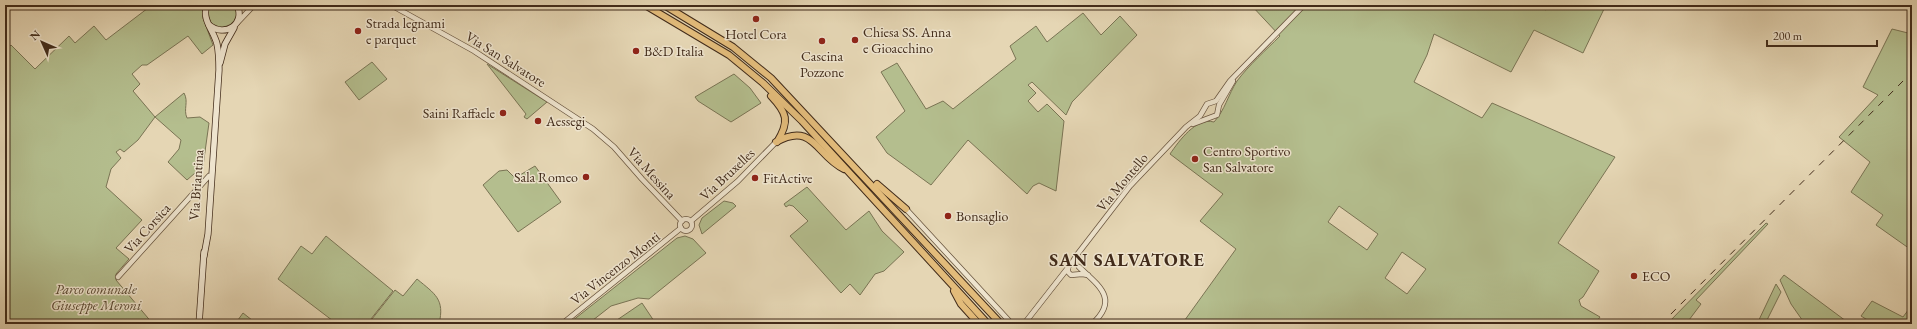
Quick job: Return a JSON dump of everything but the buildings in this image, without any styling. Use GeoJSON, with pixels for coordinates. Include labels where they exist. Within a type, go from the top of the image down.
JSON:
{"type":"FeatureCollection","features":[{"type":"Feature","properties":{"kind":"highway"},"geometry":{"type":"LineString","coordinates":[[645,5],[730,55],[763,83],[802,121],[988,324]]}},
{"type":"Feature","properties":{"kind":"highway"},"geometry":{"type":"LineString","coordinates":[[664,5],[696,23],[752,62],[787,94],[1001,324]]}},
{"type":"Feature","properties":{"kind":"highway"},"geometry":{"type":"LineString","coordinates":[[763,83],[765,89],[782,107],[785,115],[785,124],[776,142]]}},
{"type":"Feature","properties":{"kind":"highway"},"geometry":{"type":"LineString","coordinates":[[776,142],[787,136],[803,136],[812,140],[835,165],[847,170]]}},
{"type":"Feature","properties":{"kind":"highway"},"geometry":{"type":"LineString","coordinates":[[855,167],[906,210]]}},
{"type":"Feature","properties":{"kind":"highway"},"geometry":{"type":"LineString","coordinates":[[952,286],[962,304],[979,324]]}},
{"type":"Feature","properties":{"kind":"main road","name":"Via Briantina"},"geometry":{"type":"LineString","coordinates":[[204,256],[208,234],[219,70],[217,44],[205,13],[207,5]]}},
{"type":"Feature","properties":{"kind":"main road"},"geometry":{"type":"LineString","coordinates":[[209,25],[214,29],[224,31],[230,29],[236,24],[240,12],[238,5]]}},
{"type":"Feature","properties":{"kind":"main road","name":"Via Briantina"},"geometry":{"type":"LineString","coordinates":[[219,70],[225,44],[236,24]]}},
{"type":"Feature","properties":{"kind":"main road","name":"Via Briantina"},"geometry":{"type":"LineString","coordinates":[[198,324],[200,315],[209,176],[214,121],[216,116]]}},
{"type":"Feature","properties":{"kind":"street"},"geometry":{"type":"LineString","coordinates":[[236,24],[254,5]]}},
{"type":"Feature","properties":{"kind":"street","name":"Via San Salvatore"},"geometry":{"type":"LineString","coordinates":[[391,5],[474,51],[508,72],[606,139]]}},
{"type":"Feature","properties":{"kind":"street"},"geometry":{"type":"LineString","coordinates":[[1240,71],[1218,108],[1217,115],[1210,118],[1204,111],[1205,106],[1216,100],[1225,87],[1240,71],[1304,5]]}},
{"type":"Feature","properties":{"kind":"street"},"geometry":{"type":"LineString","coordinates":[[1211,103],[1218,108]]}},
{"type":"Feature","properties":{"kind":"street","name":"Via Montello"},"geometry":{"type":"LineString","coordinates":[[1072,263],[1130,186],[1186,127],[1204,111]]}},
{"type":"Feature","properties":{"kind":"street","name":"Via Montello"},"geometry":{"type":"LineString","coordinates":[[1186,127],[1210,118]]}},
{"type":"Feature","properties":{"kind":"street","name":"Via Messina"},"geometry":{"type":"LineString","coordinates":[[606,139],[682,221]]}},
{"type":"Feature","properties":{"kind":"street","name":"Via Bruxelles"},"geometry":{"type":"LineString","coordinates":[[691,221],[738,181],[776,142]]}},
{"type":"Feature","properties":{"kind":"street","name":"Via Corsica"},"geometry":{"type":"LineString","coordinates":[[118,277],[209,176]]}},
{"type":"Feature","properties":{"kind":"street"},"geometry":{"type":"LineString","coordinates":[[906,210],[1012,324]]}},
{"type":"Feature","properties":{"kind":"street"},"geometry":{"type":"LineString","coordinates":[[686,219],[691,221],[691,229],[687,231],[681,228],[682,221],[686,219]]}},
{"type":"Feature","properties":{"kind":"street","name":"Via Vincenzo Monti"},"geometry":{"type":"LineString","coordinates":[[562,324],[681,228]]}},
{"type":"Feature","properties":{"kind":"street"},"geometry":{"type":"LineString","coordinates":[[1077,274],[1079,266],[1078,254]]}},
{"type":"Feature","properties":{"kind":"street"},"geometry":{"type":"LineString","coordinates":[[1025,323],[1072,263],[1079,266],[1101,287],[1105,298],[1101,316],[1092,324]]}},
{"type":"Feature","properties":{"kind":"street"},"geometry":{"type":"LineString","coordinates":[[1067,269],[1070,274]]}},
{"type":"Feature","properties":{"kind":"street"},"geometry":{"type":"LineString","coordinates":[[1061,277],[1070,274],[1073,276],[1077,274],[1088,275]]}},
{"type":"Feature","properties":{"kind":"green space","name":"Parco comunale Giuseppe Meroni"},"geometry":{"type":"Polygon","coordinates":[[[152,5],[205,5],[203,18],[213,45],[202,54],[188,36],[147,65],[142,65],[132,74],[140,84],[133,91],[155,117],[138,140],[124,152],[120,149],[116,152],[121,158],[111,169],[106,187],[142,220],[116,248],[129,259],[116,274],[116,280],[153,324],[5,324],[5,51],[11,45],[35,69],[69,36],[75,43],[94,26],[106,40],[152,5]]]}},
{"type":"Feature","properties":{"kind":"green space"},"geometry":{"type":"Polygon","coordinates":[[[210,5],[234,5],[237,13],[236,18],[229,28],[219,28],[211,23],[207,13],[210,5]]]}},
{"type":"Feature","properties":{"kind":"green space"},"geometry":{"type":"Polygon","coordinates":[[[1251,5],[1465,5],[1470,7],[1471,5],[1534,5],[1546,10],[1548,5],[1599,5],[1604,9],[1583,53],[1534,30],[1511,72],[1434,34],[1427,55],[1414,82],[1482,118],[1492,103],[1615,157],[1558,243],[1599,271],[1583,297],[1579,300],[1581,306],[1600,317],[1595,324],[1182,324],[1236,249],[1200,221],[1223,194],[1170,154],[1183,137],[1195,126],[1207,121],[1214,122],[1221,112],[1237,81],[1252,63],[1280,36],[1251,5]],[[1339,206],[1328,222],[1367,250],[1378,234],[1339,206]],[[1402,252],[1385,278],[1407,294],[1426,269],[1402,252]]]}},
{"type":"Feature","properties":{"kind":"green space"},"geometry":{"type":"Polygon","coordinates":[[[1083,13],[1101,35],[1120,16],[1137,35],[1072,102],[1066,115],[1032,82],[1028,85],[1036,93],[1028,101],[1038,112],[1047,104],[1064,121],[1056,191],[1039,183],[1033,186],[1027,194],[968,140],[931,185],[887,153],[876,137],[905,111],[881,72],[897,63],[926,109],[943,101],[953,109],[1016,59],[1010,46],[1036,26],[1047,42],[1083,13]]]}},
{"type":"Feature","properties":{"kind":"green space"},"geometry":{"type":"Polygon","coordinates":[[[1892,29],[1912,34],[1912,246],[1910,249],[1876,225],[1883,215],[1851,192],[1870,162],[1839,137],[1878,95],[1863,87],[1892,29]]]}},
{"type":"Feature","properties":{"kind":"green space"},"geometry":{"type":"Polygon","coordinates":[[[372,62],[387,79],[359,100],[345,82],[372,62]]]}},
{"type":"Feature","properties":{"kind":"green space"},"geometry":{"type":"Polygon","coordinates":[[[487,64],[547,102],[527,119],[524,117],[526,114],[487,64]]]}},
{"type":"Feature","properties":{"kind":"green space"},"geometry":{"type":"Polygon","coordinates":[[[734,74],[750,88],[761,103],[731,122],[698,101],[695,97],[734,74]]]}},
{"type":"Feature","properties":{"kind":"green space"},"geometry":{"type":"Polygon","coordinates":[[[184,93],[186,99],[187,118],[200,117],[209,123],[203,166],[187,180],[168,162],[179,149],[181,140],[155,117],[184,93]]]}},
{"type":"Feature","properties":{"kind":"green space"},"geometry":{"type":"Polygon","coordinates":[[[535,166],[561,202],[518,232],[483,185],[499,171],[507,170],[515,178],[535,166]]]}},
{"type":"Feature","properties":{"kind":"green space"},"geometry":{"type":"Polygon","coordinates":[[[807,187],[846,230],[869,211],[882,231],[904,252],[884,271],[875,274],[860,295],[850,284],[841,293],[790,236],[808,221],[793,206],[789,205],[786,207],[784,204],[807,187]]]}},
{"type":"Feature","properties":{"kind":"green space"},"geometry":{"type":"Polygon","coordinates":[[[724,201],[733,203],[736,206],[702,234],[699,225],[702,218],[724,201]]]}},
{"type":"Feature","properties":{"kind":"green space"},"geometry":{"type":"Polygon","coordinates":[[[1766,223],[1768,224],[1696,300],[1701,304],[1686,324],[1667,324],[1766,223]]]}},
{"type":"Feature","properties":{"kind":"green space"},"geometry":{"type":"Polygon","coordinates":[[[326,236],[393,291],[367,324],[337,324],[278,279],[301,246],[312,254],[326,236]]]}},
{"type":"Feature","properties":{"kind":"green space"},"geometry":{"type":"Polygon","coordinates":[[[685,236],[693,239],[706,253],[649,299],[638,298],[611,306],[588,324],[575,324],[572,321],[677,238],[685,236]]]}},
{"type":"Feature","properties":{"kind":"green space"},"geometry":{"type":"Polygon","coordinates":[[[1784,275],[1850,324],[1805,324],[1791,304],[1780,280],[1784,275]]]}},
{"type":"Feature","properties":{"kind":"green space"},"geometry":{"type":"Polygon","coordinates":[[[417,279],[437,298],[441,309],[439,324],[408,324],[403,320],[399,324],[368,324],[395,290],[403,296],[417,279]]]}},
{"type":"Feature","properties":{"kind":"green space"},"geometry":{"type":"Polygon","coordinates":[[[1776,284],[1781,292],[1765,324],[1757,324],[1776,284]]]}},
{"type":"Feature","properties":{"kind":"green space"},"geometry":{"type":"Polygon","coordinates":[[[1872,301],[1903,317],[1909,309],[1912,308],[1912,324],[1874,324],[1861,316],[1872,301]]]}},
{"type":"Feature","properties":{"kind":"green space"},"geometry":{"type":"Polygon","coordinates":[[[642,303],[656,324],[619,324],[617,320],[642,303]]]}},
{"type":"Feature","properties":{"kind":"green space"},"geometry":{"type":"Polygon","coordinates":[[[243,313],[257,324],[235,324],[243,313]]]}},
{"type":"Feature","properties":{"kind":"railway"},"geometry":{"type":"LineString","coordinates":[[1661,324],[1912,72]]}},
{"type":"Feature","properties":{"kind":"place","name":"Hotel Cora"},"geometry":{"type":"Point","coordinates":[756,19]}},
{"type":"Feature","properties":{"kind":"place","name":"Strada legnami e parquet"},"geometry":{"type":"Point","coordinates":[358,31]}},
{"type":"Feature","properties":{"kind":"place","name":"Chiesa SS. Anna e Gioacchino"},"geometry":{"type":"Point","coordinates":[855,40]}},
{"type":"Feature","properties":{"kind":"place","name":"Cascina Pozzone"},"geometry":{"type":"Point","coordinates":[822,41]}},
{"type":"Feature","properties":{"kind":"place","name":"B&D Italia"},"geometry":{"type":"Point","coordinates":[636,51]}},
{"type":"Feature","properties":{"kind":"place","name":"Saini Raffaele"},"geometry":{"type":"Point","coordinates":[503,113]}},
{"type":"Feature","properties":{"kind":"place","name":"Aessegi"},"geometry":{"type":"Point","coordinates":[538,121]}},
{"type":"Feature","properties":{"kind":"place","name":"Centro Sportivo San Salvatore"},"geometry":{"type":"Point","coordinates":[1195,159]}},
{"type":"Feature","properties":{"kind":"place","name":"Sala Romeo"},"geometry":{"type":"Point","coordinates":[586,177]}},
{"type":"Feature","properties":{"kind":"place","name":"FitActive"},"geometry":{"type":"Point","coordinates":[755,178]}},
{"type":"Feature","properties":{"kind":"place","name":"Bonsaglio"},"geometry":{"type":"Point","coordinates":[948,216]}},
{"type":"Feature","properties":{"kind":"place","name":"ECO"},"geometry":{"type":"Point","coordinates":[1634,276]}},
{"type":"Feature","properties":{"kind":"district","name":"SAN SALVATORE"},"geometry":{"type":"Point","coordinates":[1127,259]}}]}
